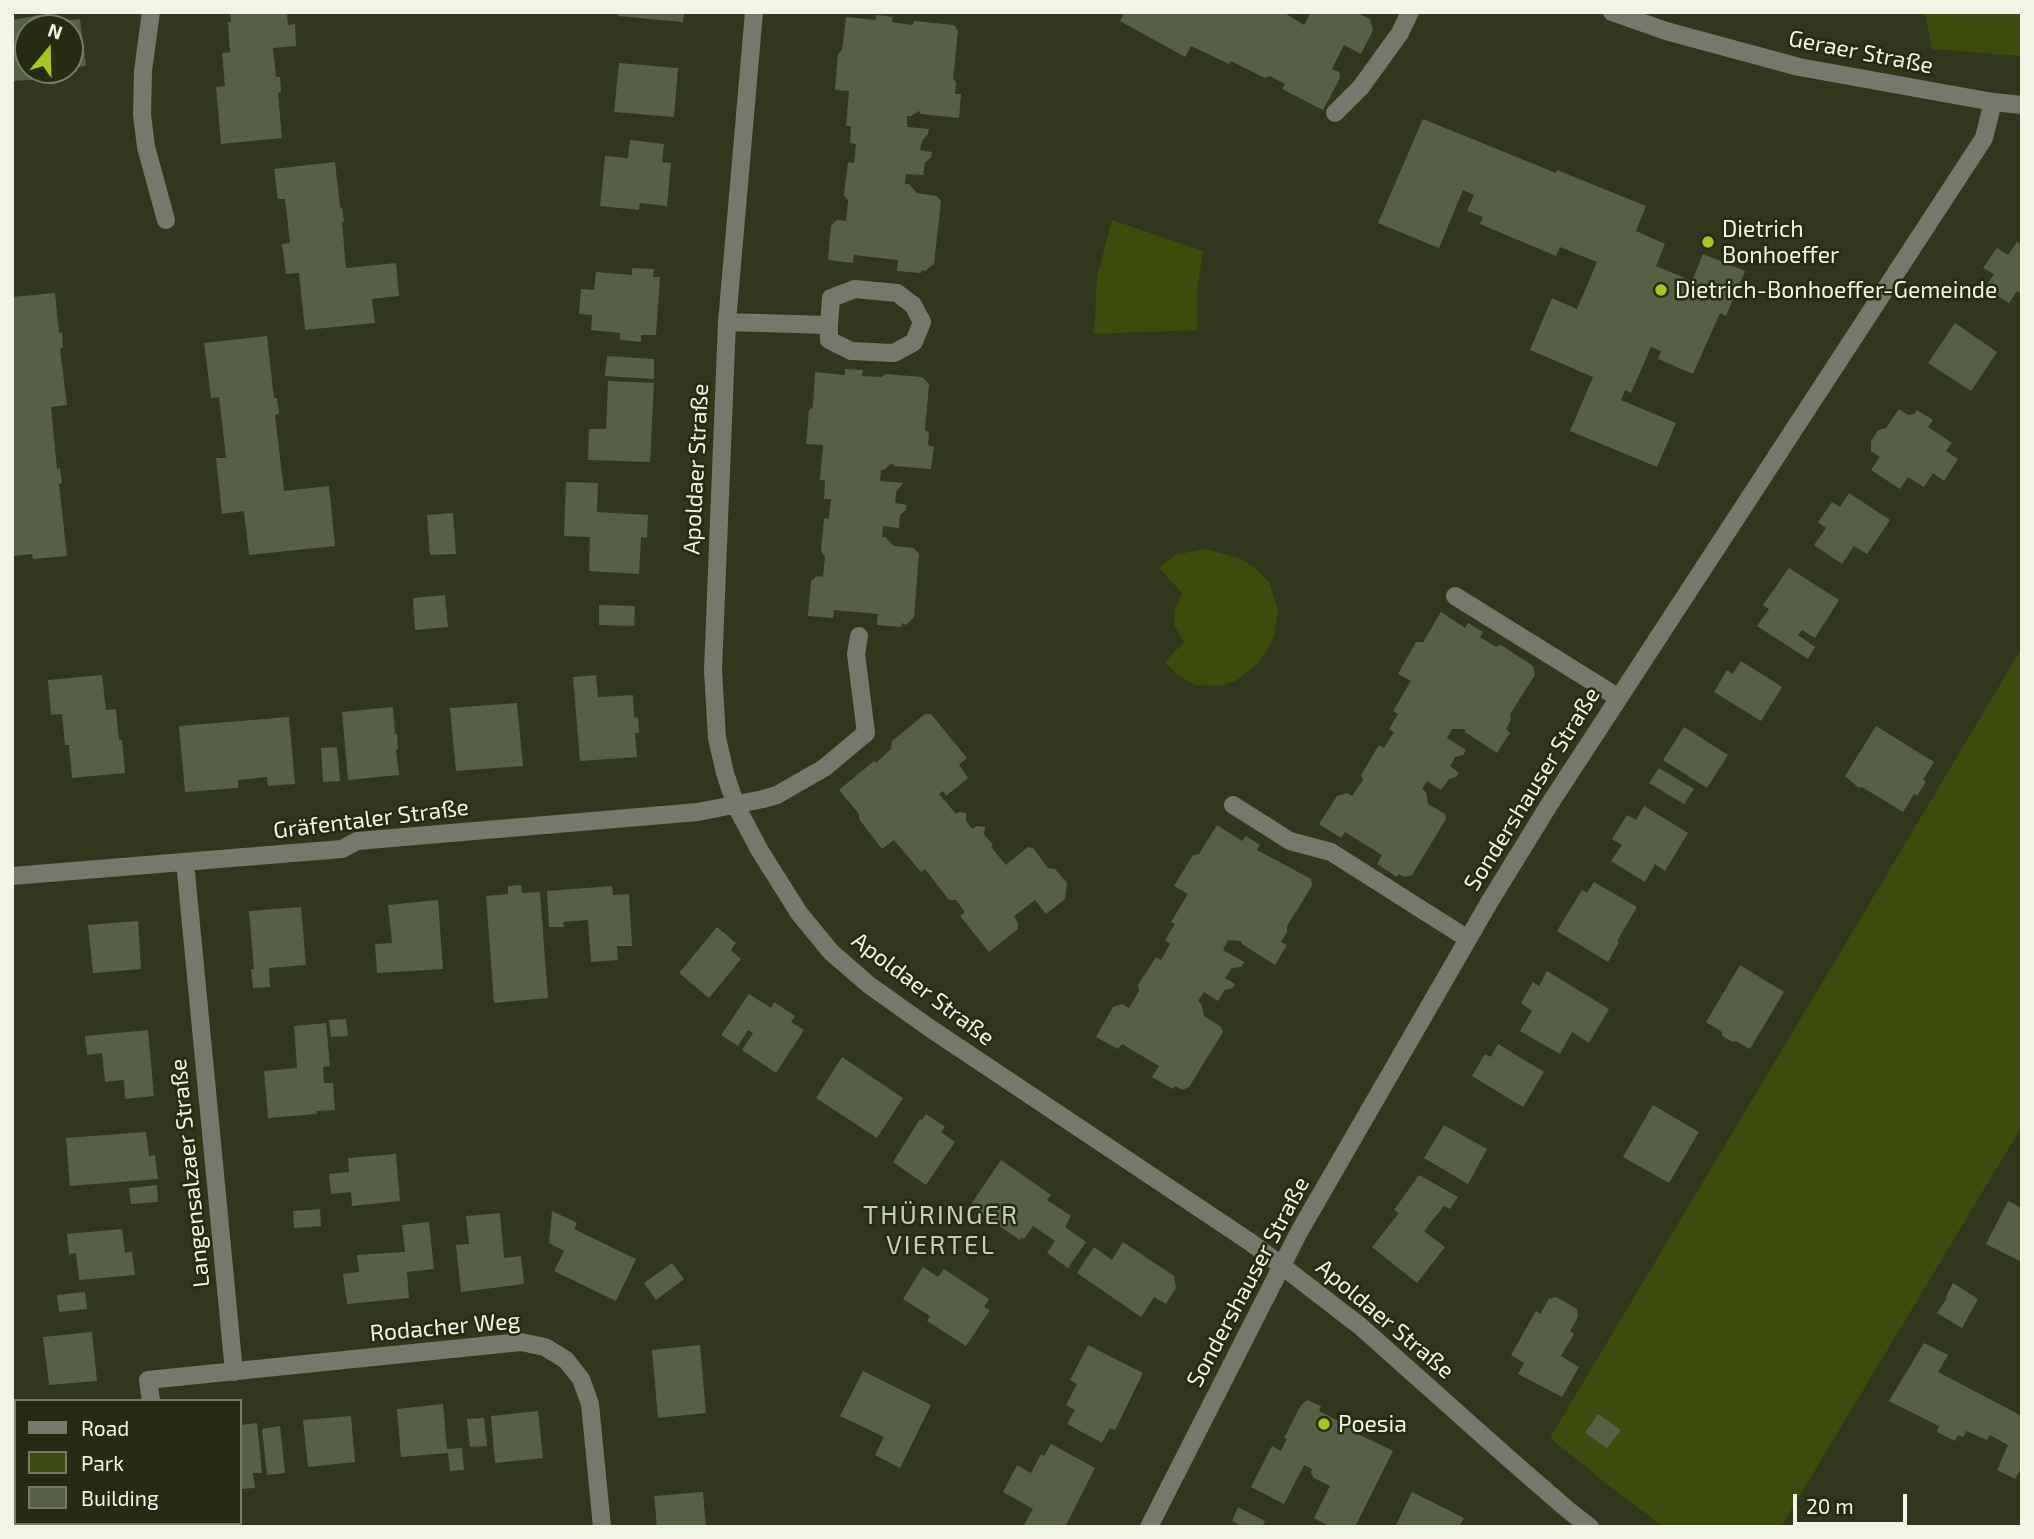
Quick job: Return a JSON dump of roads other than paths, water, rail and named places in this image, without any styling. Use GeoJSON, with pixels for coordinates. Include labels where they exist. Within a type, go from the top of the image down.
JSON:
{"type":"FeatureCollection","features":[{"type":"Feature","properties":{"kind":"street"},"geometry":{"type":"LineString","coordinates":[[151,12],[142,115],[146,147],[166,220]]}},
{"type":"Feature","properties":{"kind":"street","name":"Apoldaer Straße"},"geometry":{"type":"LineString","coordinates":[[754,12],[727,322],[713,670],[717,738],[736,806],[760,851],[799,913],[831,951],[869,985],[1282,1266],[1360,1326],[1590,1527]]}},
{"type":"Feature","properties":{"kind":"street"},"geometry":{"type":"LineString","coordinates":[[1335,113],[1361,87],[1400,33],[1410,12]]}},
{"type":"Feature","properties":{"kind":"street","name":"Geraer Straße"},"geometry":{"type":"LineString","coordinates":[[1612,12],[1666,31],[1798,66],[2022,105]]}},
{"type":"Feature","properties":{"kind":"street","name":"Sondershauser Straße"},"geometry":{"type":"LineString","coordinates":[[1149,1527],[1300,1232],[1468,939],[1549,805],[1983,138],[1993,102]]}},
{"type":"Feature","properties":{"kind":"street"},"geometry":{"type":"LineString","coordinates":[[855,289],[897,293],[913,304],[922,323],[914,342],[894,353],[851,351],[829,340],[830,325],[831,298],[855,289]]}},
{"type":"Feature","properties":{"kind":"street"},"geometry":{"type":"LineString","coordinates":[[727,322],[830,325]]}},
{"type":"Feature","properties":{"kind":"street"},"geometry":{"type":"LineString","coordinates":[[1455,596],[1619,698]]}},
{"type":"Feature","properties":{"kind":"street","name":"Gräfentaler Straße"},"geometry":{"type":"LineString","coordinates":[[12,876],[342,849],[357,841],[698,812],[736,806],[781,792],[824,768],[866,733],[856,654],[859,636]]}},
{"type":"Feature","properties":{"kind":"street"},"geometry":{"type":"LineString","coordinates":[[1233,805],[1290,841],[1331,852],[1468,939]]}},
{"type":"Feature","properties":{"kind":"street","name":"Langensalzaer Straße"},"geometry":{"type":"LineString","coordinates":[[185,862],[234,1372]]}},
{"type":"Feature","properties":{"kind":"street","name":"Rodacher Weg"},"geometry":{"type":"LineString","coordinates":[[234,1372],[520,1342],[544,1347],[566,1360],[581,1379],[590,1404],[602,1527]]}},
{"type":"Feature","properties":{"kind":"street"},"geometry":{"type":"LineString","coordinates":[[151,1399],[148,1380],[234,1372]]}},
{"type":"Feature","properties":{"kind":"place","name":"Dietrich Bonhoeffer"},"geometry":{"type":"Point","coordinates":[1708,242]}},
{"type":"Feature","properties":{"kind":"place","name":"Dietrich-Bonhoeffer-Gemeinde"},"geometry":{"type":"Point","coordinates":[1661,290]}},
{"type":"Feature","properties":{"kind":"place","name":"Poesia"},"geometry":{"type":"Point","coordinates":[1324,1424]}},
{"type":"Feature","properties":{"kind":"district","name":"THÜRINGER VIERTEL"},"geometry":{"type":"Point","coordinates":[941,1230]}}]}
